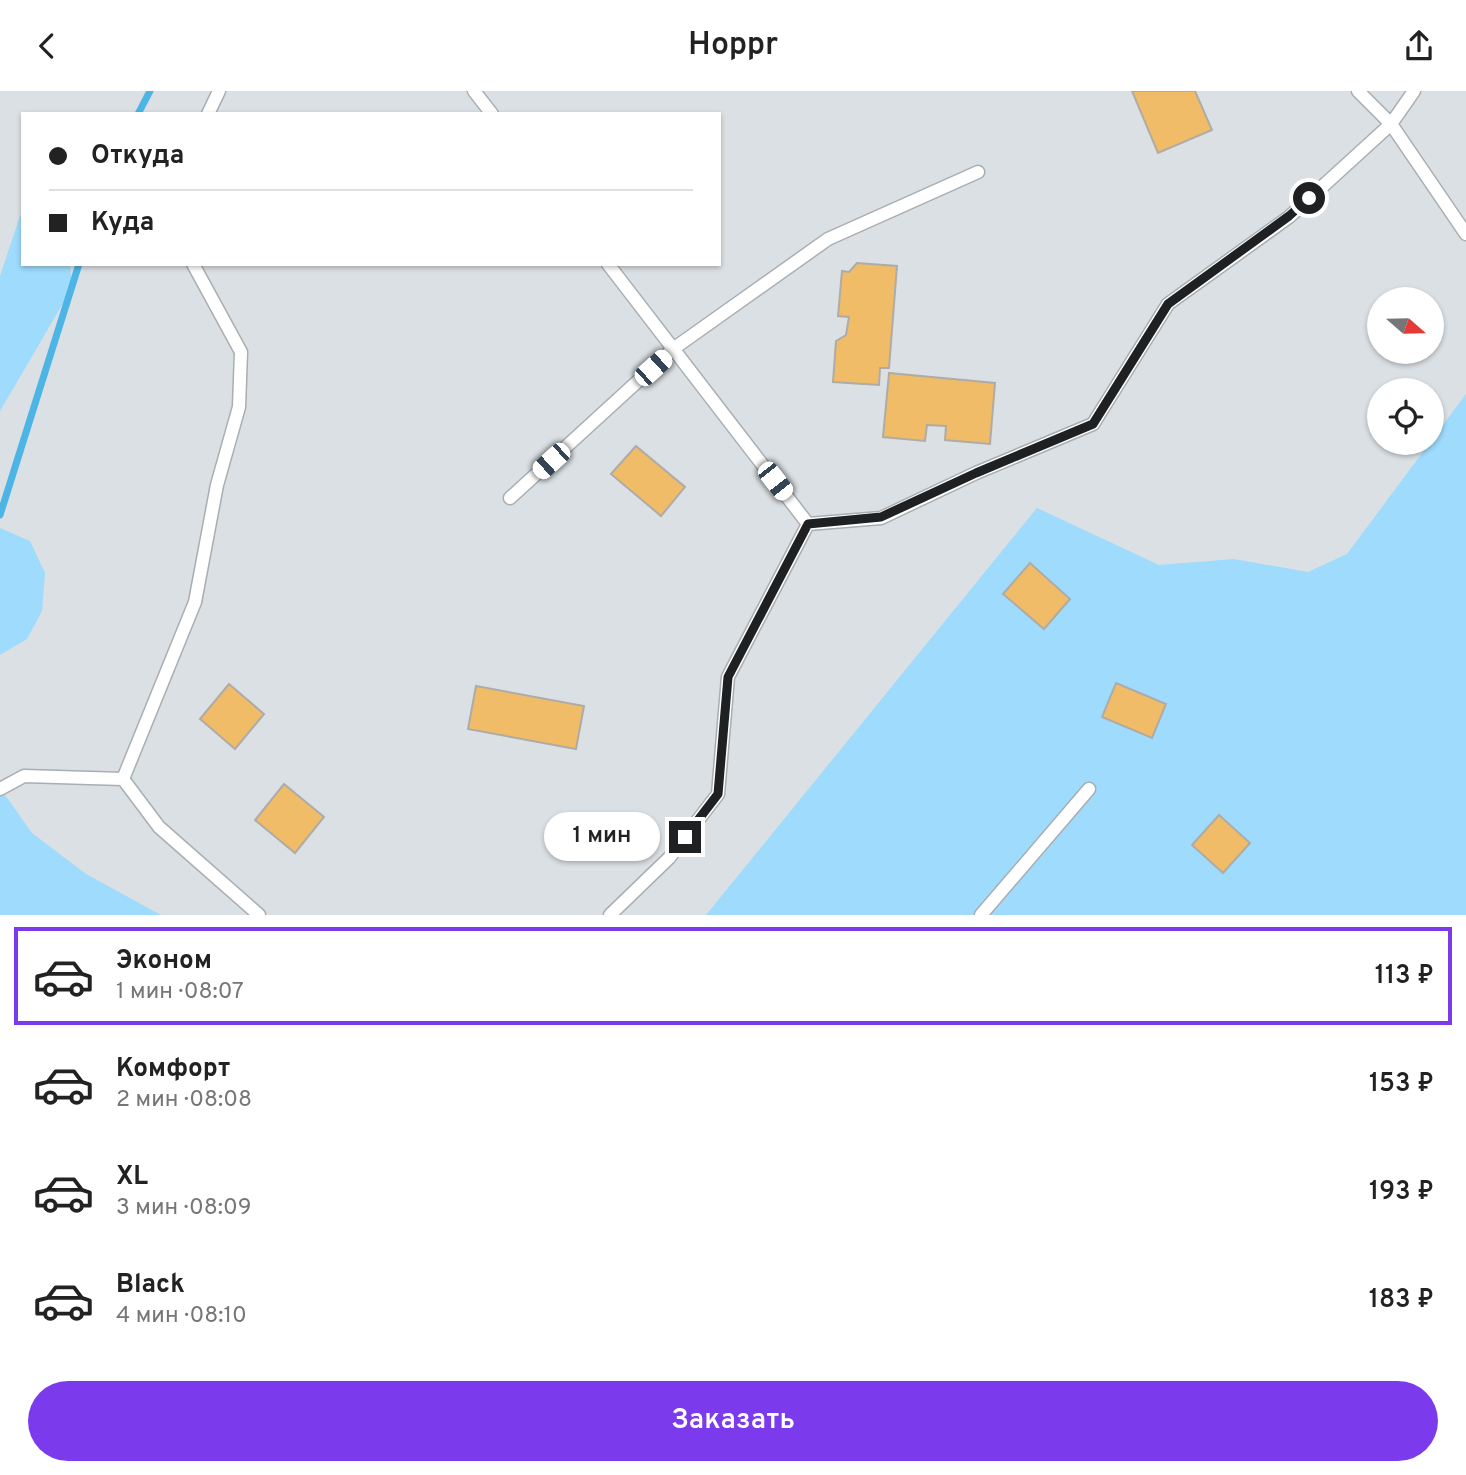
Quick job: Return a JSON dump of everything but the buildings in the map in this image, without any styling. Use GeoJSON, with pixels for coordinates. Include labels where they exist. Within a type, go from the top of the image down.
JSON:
{"type":"FeatureCollection","features":[{"type":"Feature","properties":{"kind":"lane"},"geometry":{"type":"LineString","coordinates":[[209,112],[219,91]]}},
{"type":"Feature","properties":{"kind":"lane"},"geometry":{"type":"LineString","coordinates":[[474,91],[490,112]]}},
{"type":"Feature","properties":{"kind":"lane"},"geometry":{"type":"LineString","coordinates":[[1358,91],[1391,124],[1466,234]]}},
{"type":"Feature","properties":{"kind":"lane"},"geometry":{"type":"LineString","coordinates":[[808,524],[881,517],[976,473],[1093,424],[1168,304],[1289,216],[1391,124],[1414,91]]}},
{"type":"Feature","properties":{"kind":"lane"},"geometry":{"type":"LineString","coordinates":[[510,498],[673,349],[828,239],[978,172]]}},
{"type":"Feature","properties":{"kind":"lane"},"geometry":{"type":"LineString","coordinates":[[123,779],[195,601],[217,485],[239,407],[241,352],[194,266]]}},
{"type":"Feature","properties":{"kind":"lane"},"geometry":{"type":"LineString","coordinates":[[610,266],[808,524]]}},
{"type":"Feature","properties":{"kind":"lane"},"geometry":{"type":"LineString","coordinates":[[610,915],[669,858],[718,794],[728,677],[808,524]]}},
{"type":"Feature","properties":{"kind":"lane"},"geometry":{"type":"LineString","coordinates":[[0,789],[24,776],[123,779]]}},
{"type":"Feature","properties":{"kind":"lane"},"geometry":{"type":"LineString","coordinates":[[123,779],[159,827],[259,915]]}},
{"type":"Feature","properties":{"kind":"lane"},"geometry":{"type":"LineString","coordinates":[[981,915],[1089,789]]}},
{"type":"Feature","properties":{"kind":"shaded area"},"geometry":{"type":"Polygon","coordinates":[[[21,216],[21,266],[70,266],[72,288],[0,411],[0,276],[21,216]]]}},
{"type":"Feature","properties":{"kind":"shaded area"},"geometry":{"type":"Polygon","coordinates":[[[1466,394],[1466,915],[706,915],[1037,508],[1159,565],[1234,559],[1308,572],[1347,554],[1421,455],[1444,455],[1444,424],[1466,394]]]}},
{"type":"Feature","properties":{"kind":"shaded area"},"geometry":{"type":"Polygon","coordinates":[[[0,528],[30,541],[45,573],[42,611],[27,639],[0,655],[0,528]]]}},
{"type":"Feature","properties":{"kind":"shaded area"},"geometry":{"type":"Polygon","coordinates":[[[0,788],[32,833],[86,874],[161,915],[0,915],[0,788]]]}},
{"type":"Feature","properties":{"kind":"waterway"},"geometry":{"type":"LineString","coordinates":[[139,112],[150,91]]}},
{"type":"Feature","properties":{"kind":"waterway"},"geometry":{"type":"LineString","coordinates":[[0,515],[78,266]]}},
{"type":"Feature","properties":{"kind":"route"},"geometry":{"type":"LineString","coordinates":[[685,837],[718,794],[728,677],[808,524],[881,517],[976,473],[1093,424],[1168,304],[1289,216],[1309,198]]}}]}
